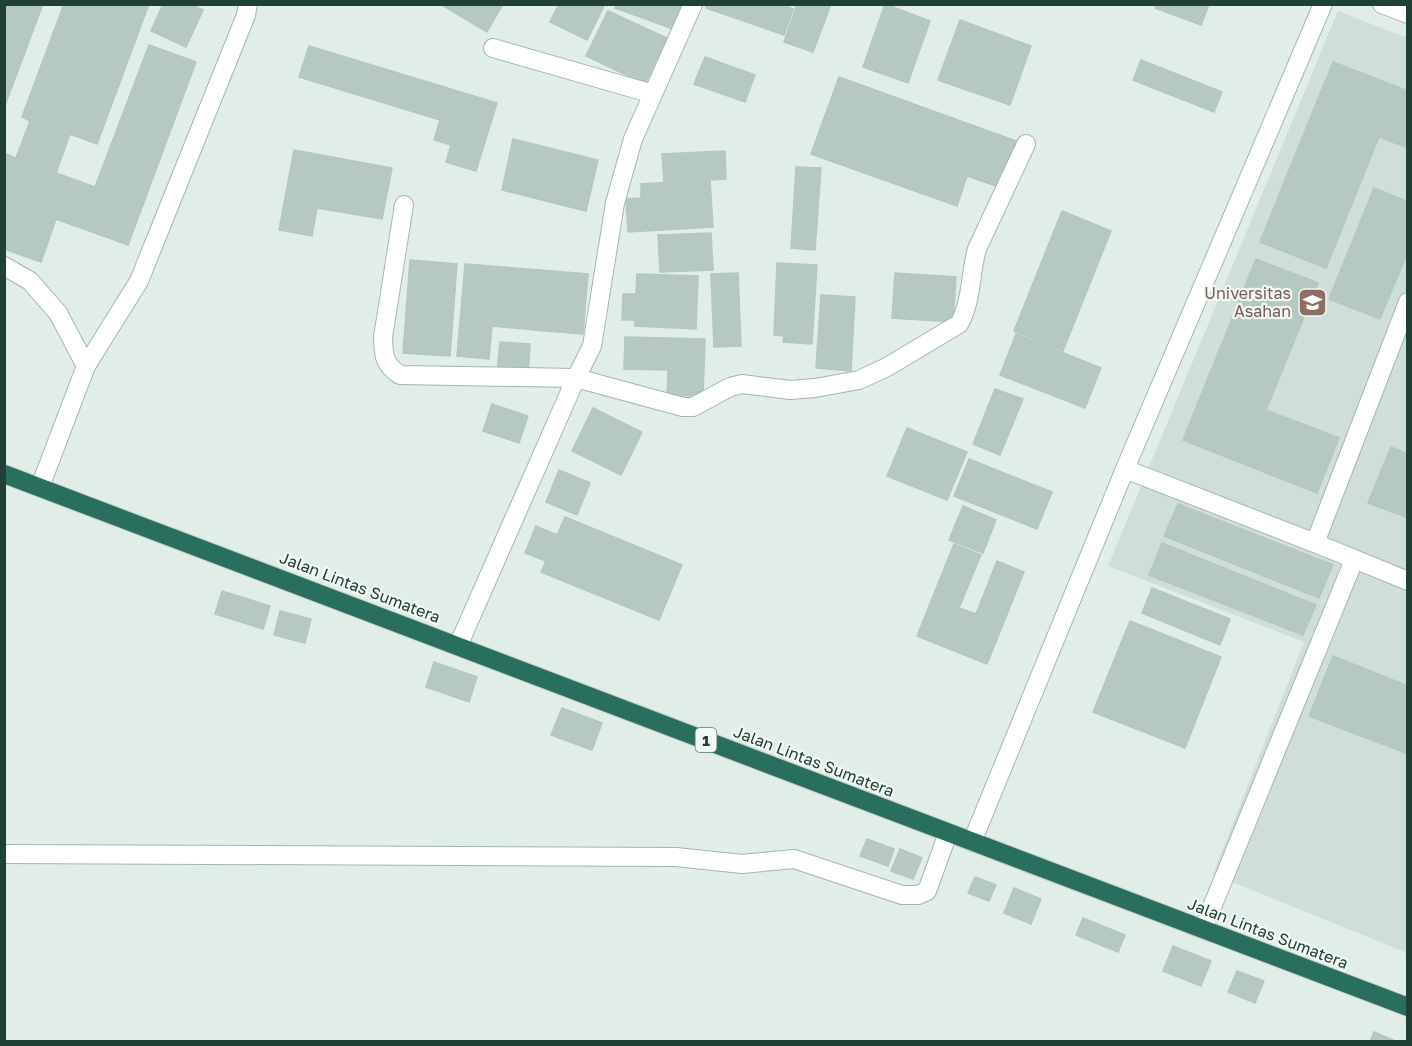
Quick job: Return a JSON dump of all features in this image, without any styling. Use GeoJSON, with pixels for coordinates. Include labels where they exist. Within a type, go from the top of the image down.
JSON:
{"type":"FeatureCollection","features":[{"type":"Feature","properties":{"kind":"highway","name":"Jalan Lintas Sumatera"},"geometry":{"type":"LineString","coordinates":[[4,474],[1407,1007]]}},
{"type":"Feature","properties":{"kind":"street"},"geometry":{"type":"LineString","coordinates":[[40,487],[86,366],[139,281],[246,15],[248,4]]}},
{"type":"Feature","properties":{"kind":"street"},"geometry":{"type":"LineString","coordinates":[[458,646],[592,346],[615,203],[623,172],[633,140],[693,4]]}},
{"type":"Feature","properties":{"kind":"street"},"geometry":{"type":"LineString","coordinates":[[972,842],[1125,469],[1323,4]]}},
{"type":"Feature","properties":{"kind":"street"},"geometry":{"type":"LineString","coordinates":[[1382,4],[1407,14]]}},
{"type":"Feature","properties":{"kind":"street"},"geometry":{"type":"LineString","coordinates":[[493,48],[653,94]]}},
{"type":"Feature","properties":{"kind":"street"},"geometry":{"type":"LineString","coordinates":[[404,205],[383,337],[384,357],[389,368],[400,375],[576,378],[683,407],[693,407],[730,387],[742,384],[790,390],[859,380],[887,367],[959,324],[964,316],[968,300],[976,249],[1026,144]]}},
{"type":"Feature","properties":{"kind":"street"},"geometry":{"type":"LineString","coordinates":[[4,266],[30,281],[58,313],[86,366]]}},
{"type":"Feature","properties":{"kind":"street"},"geometry":{"type":"LineString","coordinates":[[1315,543],[1407,302]]}},
{"type":"Feature","properties":{"kind":"street"},"geometry":{"type":"LineString","coordinates":[[1125,469],[1407,581]]}},
{"type":"Feature","properties":{"kind":"street"},"geometry":{"type":"LineString","coordinates":[[1203,929],[1354,560]]}},
{"type":"Feature","properties":{"kind":"street"},"geometry":{"type":"LineString","coordinates":[[4,854],[676,857],[742,864],[794,859],[902,895],[918,895],[927,891],[948,833]]}},
{"type":"Feature","properties":{"kind":"shaded area","name":"Universitas Asahan"},"geometry":{"type":"Polygon","coordinates":[[[1338,11],[1407,38],[1407,953],[1213,874],[1304,642],[1108,566],[1338,11]]]}},
{"type":"Feature","properties":{"kind":"building"},"geometry":{"type":"Polygon","coordinates":[[[4,4],[43,4],[4,108],[4,4]]]}},
{"type":"Feature","properties":{"kind":"building"},"geometry":{"type":"Polygon","coordinates":[[[64,4],[149,4],[97,144],[70,134],[56,173],[95,187],[149,45],[196,62],[128,245],[56,219],[41,262],[4,249],[4,153],[16,158],[30,121],[22,117],[64,4]]]}},
{"type":"Feature","properties":{"kind":"building"},"geometry":{"type":"Polygon","coordinates":[[[163,4],[190,4],[203,10],[186,47],[151,31],[163,4]]]}},
{"type":"Feature","properties":{"kind":"building"},"geometry":{"type":"Polygon","coordinates":[[[440,4],[503,4],[487,32],[440,4]]]}},
{"type":"Feature","properties":{"kind":"building"},"geometry":{"type":"Polygon","coordinates":[[[559,4],[605,4],[587,40],[550,22],[559,4]]]}},
{"type":"Feature","properties":{"kind":"building"},"geometry":{"type":"Polygon","coordinates":[[[616,4],[682,4],[673,29],[615,8],[616,4]]]}},
{"type":"Feature","properties":{"kind":"building"},"geometry":{"type":"Polygon","coordinates":[[[707,4],[781,4],[793,9],[784,35],[706,8],[707,4]]]}},
{"type":"Feature","properties":{"kind":"building"},"geometry":{"type":"Polygon","coordinates":[[[797,4],[831,4],[813,52],[784,42],[797,4]]]}},
{"type":"Feature","properties":{"kind":"building"},"geometry":{"type":"Polygon","coordinates":[[[885,4],[930,21],[908,83],[863,67],[885,4]]]}},
{"type":"Feature","properties":{"kind":"building"},"geometry":{"type":"Polygon","coordinates":[[[1157,4],[1203,4],[1208,7],[1201,25],[1155,8],[1157,4]]]}},
{"type":"Feature","properties":{"kind":"building"},"geometry":{"type":"Polygon","coordinates":[[[608,11],[667,38],[645,84],[586,56],[608,11]]]}},
{"type":"Feature","properties":{"kind":"building"},"geometry":{"type":"Polygon","coordinates":[[[960,20],[1031,46],[1010,105],[938,80],[960,20]]]}},
{"type":"Feature","properties":{"kind":"building"},"geometry":{"type":"Polygon","coordinates":[[[309,46],[497,103],[476,171],[446,162],[451,145],[434,140],[440,120],[299,77],[309,46]]]}},
{"type":"Feature","properties":{"kind":"building"},"geometry":{"type":"Polygon","coordinates":[[[705,57],[755,75],[745,102],[694,84],[705,57]]]}},
{"type":"Feature","properties":{"kind":"building"},"geometry":{"type":"Polygon","coordinates":[[[1141,60],[1222,92],[1214,112],[1133,80],[1141,60]]]}},
{"type":"Feature","properties":{"kind":"building"},"geometry":{"type":"Polygon","coordinates":[[[1333,62],[1408,91],[1408,148],[1379,137],[1326,268],[1260,242],[1333,62]]]}},
{"type":"Feature","properties":{"kind":"building"},"geometry":{"type":"Polygon","coordinates":[[[839,77],[1016,141],[999,187],[967,176],[957,206],[811,154],[839,77]]]}},
{"type":"Feature","properties":{"kind":"building"},"geometry":{"type":"Polygon","coordinates":[[[513,139],[598,160],[586,211],[502,190],[513,139]]]}},
{"type":"Feature","properties":{"kind":"building"},"geometry":{"type":"Polygon","coordinates":[[[294,150],[392,168],[382,219],[317,208],[312,236],[279,230],[294,150]]]}},
{"type":"Feature","properties":{"kind":"building"},"geometry":{"type":"Polygon","coordinates":[[[725,151],[726,179],[664,183],[662,154],[725,151]]]}},
{"type":"Feature","properties":{"kind":"building"},"geometry":{"type":"Polygon","coordinates":[[[796,167],[821,168],[815,250],[791,248],[796,167]]]}},
{"type":"Feature","properties":{"kind":"building"},"geometry":{"type":"Polygon","coordinates":[[[710,180],[713,227],[628,232],[626,199],[641,198],[641,184],[710,180]]]}},
{"type":"Feature","properties":{"kind":"building"},"geometry":{"type":"Polygon","coordinates":[[[1374,188],[1408,202],[1408,251],[1380,319],[1329,299],[1374,188]]]}},
{"type":"Feature","properties":{"kind":"building"},"geometry":{"type":"Polygon","coordinates":[[[1062,211],[1111,231],[1063,351],[1014,331],[1062,211]]]}},
{"type":"Feature","properties":{"kind":"building"},"geometry":{"type":"Polygon","coordinates":[[[711,233],[713,270],[660,272],[658,235],[711,233]]]}},
{"type":"Feature","properties":{"kind":"building"},"geometry":{"type":"Polygon","coordinates":[[[1256,259],[1318,283],[1266,410],[1339,438],[1317,493],[1183,440],[1256,259]]]}},
{"type":"Feature","properties":{"kind":"building"},"geometry":{"type":"Polygon","coordinates":[[[410,260],[457,264],[450,356],[403,353],[410,260]]]}},
{"type":"Feature","properties":{"kind":"building"},"geometry":{"type":"Polygon","coordinates":[[[777,263],[817,265],[812,344],[783,342],[784,336],[774,335],[777,263]]]}},
{"type":"Feature","properties":{"kind":"building"},"geometry":{"type":"Polygon","coordinates":[[[465,264],[540,270],[535,330],[492,326],[489,359],[457,356],[465,264]]]}},
{"type":"Feature","properties":{"kind":"building"},"geometry":{"type":"Polygon","coordinates":[[[540,270],[588,274],[583,334],[535,330],[540,270]]]}},
{"type":"Feature","properties":{"kind":"building"},"geometry":{"type":"Polygon","coordinates":[[[738,273],[741,346],[714,347],[711,274],[738,273]]]}},
{"type":"Feature","properties":{"kind":"building"},"geometry":{"type":"Polygon","coordinates":[[[895,273],[956,277],[953,322],[892,318],[895,273]]]}},
{"type":"Feature","properties":{"kind":"building"},"geometry":{"type":"Polygon","coordinates":[[[637,274],[698,276],[696,329],[635,326],[635,320],[622,320],[623,294],[636,294],[637,274]]]}},
{"type":"Feature","properties":{"kind":"building"},"geometry":{"type":"Polygon","coordinates":[[[821,295],[855,297],[851,371],[816,368],[821,295]]]}},
{"type":"Feature","properties":{"kind":"building"},"geometry":{"type":"Polygon","coordinates":[[[1016,334],[1101,368],[1085,408],[1000,375],[1016,334]]]}},
{"type":"Feature","properties":{"kind":"building"},"geometry":{"type":"Polygon","coordinates":[[[625,337],[705,339],[703,396],[667,395],[668,370],[624,369],[625,337]]]}},
{"type":"Feature","properties":{"kind":"building"},"geometry":{"type":"Polygon","coordinates":[[[500,342],[530,344],[528,376],[497,374],[500,342]]]}},
{"type":"Feature","properties":{"kind":"building"},"geometry":{"type":"Polygon","coordinates":[[[995,389],[1023,399],[1000,455],[973,444],[995,389]]]}},
{"type":"Feature","properties":{"kind":"building"},"geometry":{"type":"Polygon","coordinates":[[[492,404],[528,416],[519,443],[483,431],[492,404]]]}},
{"type":"Feature","properties":{"kind":"building"},"geometry":{"type":"Polygon","coordinates":[[[593,408],[642,432],[621,475],[572,451],[593,408]]]}},
{"type":"Feature","properties":{"kind":"building"},"geometry":{"type":"Polygon","coordinates":[[[907,428],[967,452],[947,500],[887,476],[907,428]]]}},
{"type":"Feature","properties":{"kind":"building"},"geometry":{"type":"Polygon","coordinates":[[[1391,447],[1408,454],[1408,518],[1368,503],[1391,447]]]}},
{"type":"Feature","properties":{"kind":"building"},"geometry":{"type":"Polygon","coordinates":[[[969,459],[1052,492],[1037,529],[954,496],[969,459]]]}},
{"type":"Feature","properties":{"kind":"building"},"geometry":{"type":"Polygon","coordinates":[[[559,470],[590,483],[577,515],[546,502],[559,470]]]}},
{"type":"Feature","properties":{"kind":"building"},"geometry":{"type":"Polygon","coordinates":[[[1178,504],[1333,565],[1319,598],[1164,536],[1178,504]]]}},
{"type":"Feature","properties":{"kind":"building"},"geometry":{"type":"Polygon","coordinates":[[[963,506],[996,520],[983,553],[949,540],[963,506]]]}},
{"type":"Feature","properties":{"kind":"building"},"geometry":{"type":"Polygon","coordinates":[[[565,517],[682,565],[659,620],[541,572],[546,561],[525,553],[536,526],[557,535],[565,517]]]}},
{"type":"Feature","properties":{"kind":"building"},"geometry":{"type":"Polygon","coordinates":[[[1162,543],[1316,605],[1303,635],[1149,575],[1162,543]]]}},
{"type":"Feature","properties":{"kind":"building"},"geometry":{"type":"Polygon","coordinates":[[[954,544],[981,555],[959,608],[976,614],[997,561],[1024,572],[987,664],[917,636],[954,544]]]}},
{"type":"Feature","properties":{"kind":"building"},"geometry":{"type":"Polygon","coordinates":[[[1152,588],[1230,619],[1220,645],[1142,613],[1152,588]]]}},
{"type":"Feature","properties":{"kind":"building"},"geometry":{"type":"Polygon","coordinates":[[[222,591],[270,606],[263,629],[215,614],[222,591]]]}},
{"type":"Feature","properties":{"kind":"building"},"geometry":{"type":"Polygon","coordinates":[[[280,611],[311,619],[305,643],[274,635],[280,611]]]}},
{"type":"Feature","properties":{"kind":"building"},"geometry":{"type":"Polygon","coordinates":[[[1130,621],[1221,657],[1185,748],[1093,712],[1130,621]]]}},
{"type":"Feature","properties":{"kind":"building"},"geometry":{"type":"Polygon","coordinates":[[[1333,656],[1408,686],[1408,754],[1309,716],[1333,656]]]}},
{"type":"Feature","properties":{"kind":"building"},"geometry":{"type":"Polygon","coordinates":[[[434,662],[477,677],[469,702],[426,687],[434,662]]]}},
{"type":"Feature","properties":{"kind":"building"},"geometry":{"type":"Polygon","coordinates":[[[562,708],[602,723],[592,750],[551,735],[562,708]]]}},
{"type":"Feature","properties":{"kind":"building"},"geometry":{"type":"Polygon","coordinates":[[[867,839],[894,849],[888,866],[860,856],[867,839]]]}},
{"type":"Feature","properties":{"kind":"building"},"geometry":{"type":"Polygon","coordinates":[[[900,849],[922,858],[913,879],[891,871],[900,849]]]}},
{"type":"Feature","properties":{"kind":"building"},"geometry":{"type":"Polygon","coordinates":[[[975,877],[996,885],[989,901],[968,893],[975,877]]]}},
{"type":"Feature","properties":{"kind":"building"},"geometry":{"type":"Polygon","coordinates":[[[1014,888],[1041,899],[1031,924],[1004,913],[1014,888]]]}},
{"type":"Feature","properties":{"kind":"building"},"geometry":{"type":"Polygon","coordinates":[[[1083,918],[1125,935],[1118,952],[1076,935],[1083,918]]]}},
{"type":"Feature","properties":{"kind":"building"},"geometry":{"type":"Polygon","coordinates":[[[1173,946],[1211,961],[1201,986],[1163,971],[1173,946]]]}},
{"type":"Feature","properties":{"kind":"building"},"geometry":{"type":"Polygon","coordinates":[[[1237,971],[1264,981],[1255,1003],[1228,992],[1237,971]]]}},
{"type":"Feature","properties":{"kind":"building"},"geometry":{"type":"Polygon","coordinates":[[[1374,1032],[1398,1042],[1370,1042],[1374,1032]]]}},
{"type":"Feature","properties":{"kind":"place","name":"Universitas Asahan"},"geometry":{"type":"Point","coordinates":[1312,302]}}]}
